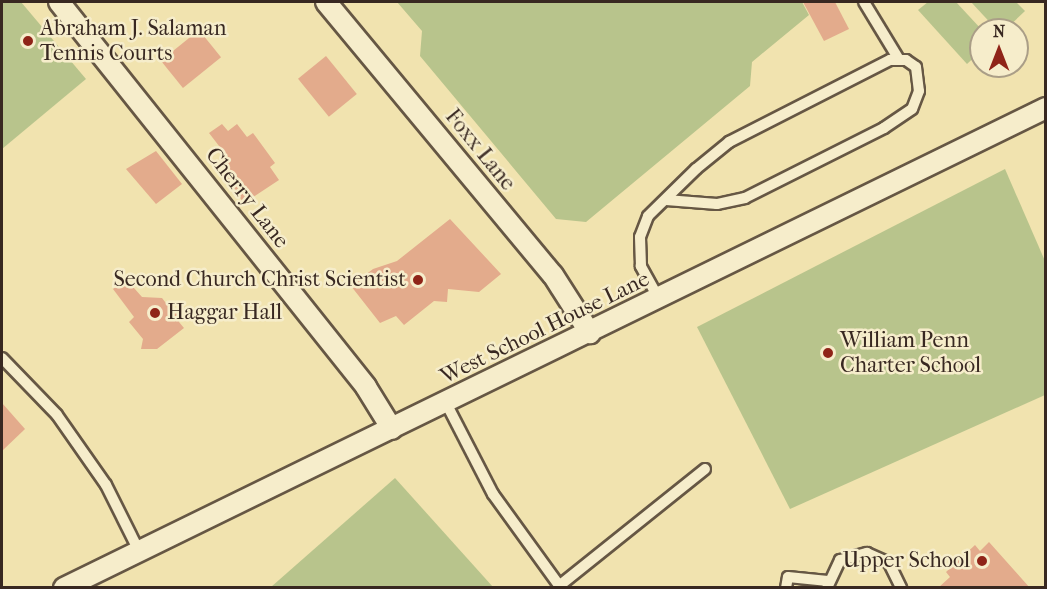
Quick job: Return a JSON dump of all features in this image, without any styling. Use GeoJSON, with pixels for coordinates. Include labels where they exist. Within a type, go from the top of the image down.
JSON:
{"type":"FeatureCollection","features":[{"type":"Feature","properties":{"kind":"street","name":"Cherry Lane"},"geometry":{"type":"LineString","coordinates":[[59,2],[366,387],[392,429]]}},
{"type":"Feature","properties":{"kind":"street","name":"Foxx Lane"},"geometry":{"type":"LineString","coordinates":[[326,2],[553,275],[590,333]]}},
{"type":"Feature","properties":{"kind":"street","name":"West School House Lane"},"geometry":{"type":"LineString","coordinates":[[64,588],[659,300],[1046,108]]}},
{"type":"Feature","properties":{"kind":"lane"},"geometry":{"type":"LineString","coordinates":[[666,200],[717,204],[745,198],[896,122],[912,108],[920,80],[916,67],[898,58],[864,2]]}},
{"type":"Feature","properties":{"kind":"lane"},"geometry":{"type":"LineString","coordinates":[[659,300],[641,266],[639,248],[648,216],[729,142],[898,58]]}},
{"type":"Feature","properties":{"kind":"lane"},"geometry":{"type":"LineString","coordinates":[[2,358],[57,415],[106,486],[139,551]]}},
{"type":"Feature","properties":{"kind":"lane"},"geometry":{"type":"LineString","coordinates":[[446,403],[494,494],[560,587],[705,470]]}},
{"type":"Feature","properties":{"kind":"lane"},"geometry":{"type":"LineString","coordinates":[[787,582],[827,584],[840,560],[867,553],[889,563],[901,588]]}},
{"type":"Feature","properties":{"kind":"green space","name":"Abraham J. Salaman Tennis Courts"},"geometry":{"type":"Polygon","coordinates":[[[21,2],[86,79],[2,149],[2,3],[21,2]]]}},
{"type":"Feature","properties":{"kind":"green space"},"geometry":{"type":"Polygon","coordinates":[[[397,2],[802,2],[809,15],[752,62],[750,86],[586,222],[556,219],[420,56],[422,31],[397,2]]]}},
{"type":"Feature","properties":{"kind":"green space"},"geometry":{"type":"Polygon","coordinates":[[[928,2],[956,2],[971,18],[969,18],[969,62],[967,64],[918,10],[928,2]]]}},
{"type":"Feature","properties":{"kind":"green space"},"geometry":{"type":"Polygon","coordinates":[[[971,2],[1016,2],[1025,11],[1018,18],[986,18],[971,2]]]}},
{"type":"Feature","properties":{"kind":"green space"},"geometry":{"type":"Polygon","coordinates":[[[1005,169],[1045,261],[1045,395],[790,509],[697,327],[1005,169]]]}},
{"type":"Feature","properties":{"kind":"green space"},"geometry":{"type":"Polygon","coordinates":[[[395,478],[493,587],[271,587],[395,478]]]}},
{"type":"Feature","properties":{"kind":"building"},"geometry":{"type":"Polygon","coordinates":[[[803,2],[835,2],[849,29],[824,41],[803,2]]]}},
{"type":"Feature","properties":{"kind":"building"},"geometry":{"type":"Polygon","coordinates":[[[199,30],[221,57],[183,88],[161,61],[199,30]]]}},
{"type":"Feature","properties":{"kind":"building"},"geometry":{"type":"Polygon","coordinates":[[[326,56],[357,94],[329,117],[298,79],[326,56]]]}},
{"type":"Feature","properties":{"kind":"building"},"geometry":{"type":"Polygon","coordinates":[[[222,124],[228,131],[237,124],[247,137],[253,133],[275,163],[270,167],[279,180],[244,203],[216,166],[226,155],[209,133],[222,124]]]}},
{"type":"Feature","properties":{"kind":"building"},"geometry":{"type":"Polygon","coordinates":[[[156,151],[182,184],[156,204],[126,169],[156,151]]]}},
{"type":"Feature","properties":{"kind":"building"},"geometry":{"type":"Polygon","coordinates":[[[450,219],[501,274],[479,292],[448,289],[447,302],[434,301],[404,325],[396,316],[380,323],[351,286],[373,269],[397,261],[450,219]]]}},
{"type":"Feature","properties":{"kind":"building","name":"Haggar Hall"},"geometry":{"type":"Polygon","coordinates":[[[126,279],[142,297],[162,298],[172,311],[182,311],[179,322],[184,328],[157,349],[141,349],[143,339],[129,322],[134,317],[113,289],[126,279]]]}},
{"type":"Feature","properties":{"kind":"building"},"geometry":{"type":"Polygon","coordinates":[[[2,403],[25,429],[2,451],[2,403]]]}},
{"type":"Feature","properties":{"kind":"building","name":"Upper School"},"geometry":{"type":"Polygon","coordinates":[[[989,542],[1030,588],[938,588],[950,577],[946,572],[975,545],[980,551],[989,542]]]}},
{"type":"Feature","properties":{"kind":"place","name":"Abraham J. Salaman Tennis Courts"},"geometry":{"type":"Point","coordinates":[28,41]}},
{"type":"Feature","properties":{"kind":"place","name":"Second Church Christ Scientist"},"geometry":{"type":"Point","coordinates":[418,280]}},
{"type":"Feature","properties":{"kind":"place","name":"Haggar Hall"},"geometry":{"type":"Point","coordinates":[155,313]}},
{"type":"Feature","properties":{"kind":"place","name":"William Penn Charter School"},"geometry":{"type":"Point","coordinates":[828,353]}},
{"type":"Feature","properties":{"kind":"place","name":"Upper School"},"geometry":{"type":"Point","coordinates":[982,561]}}]}
